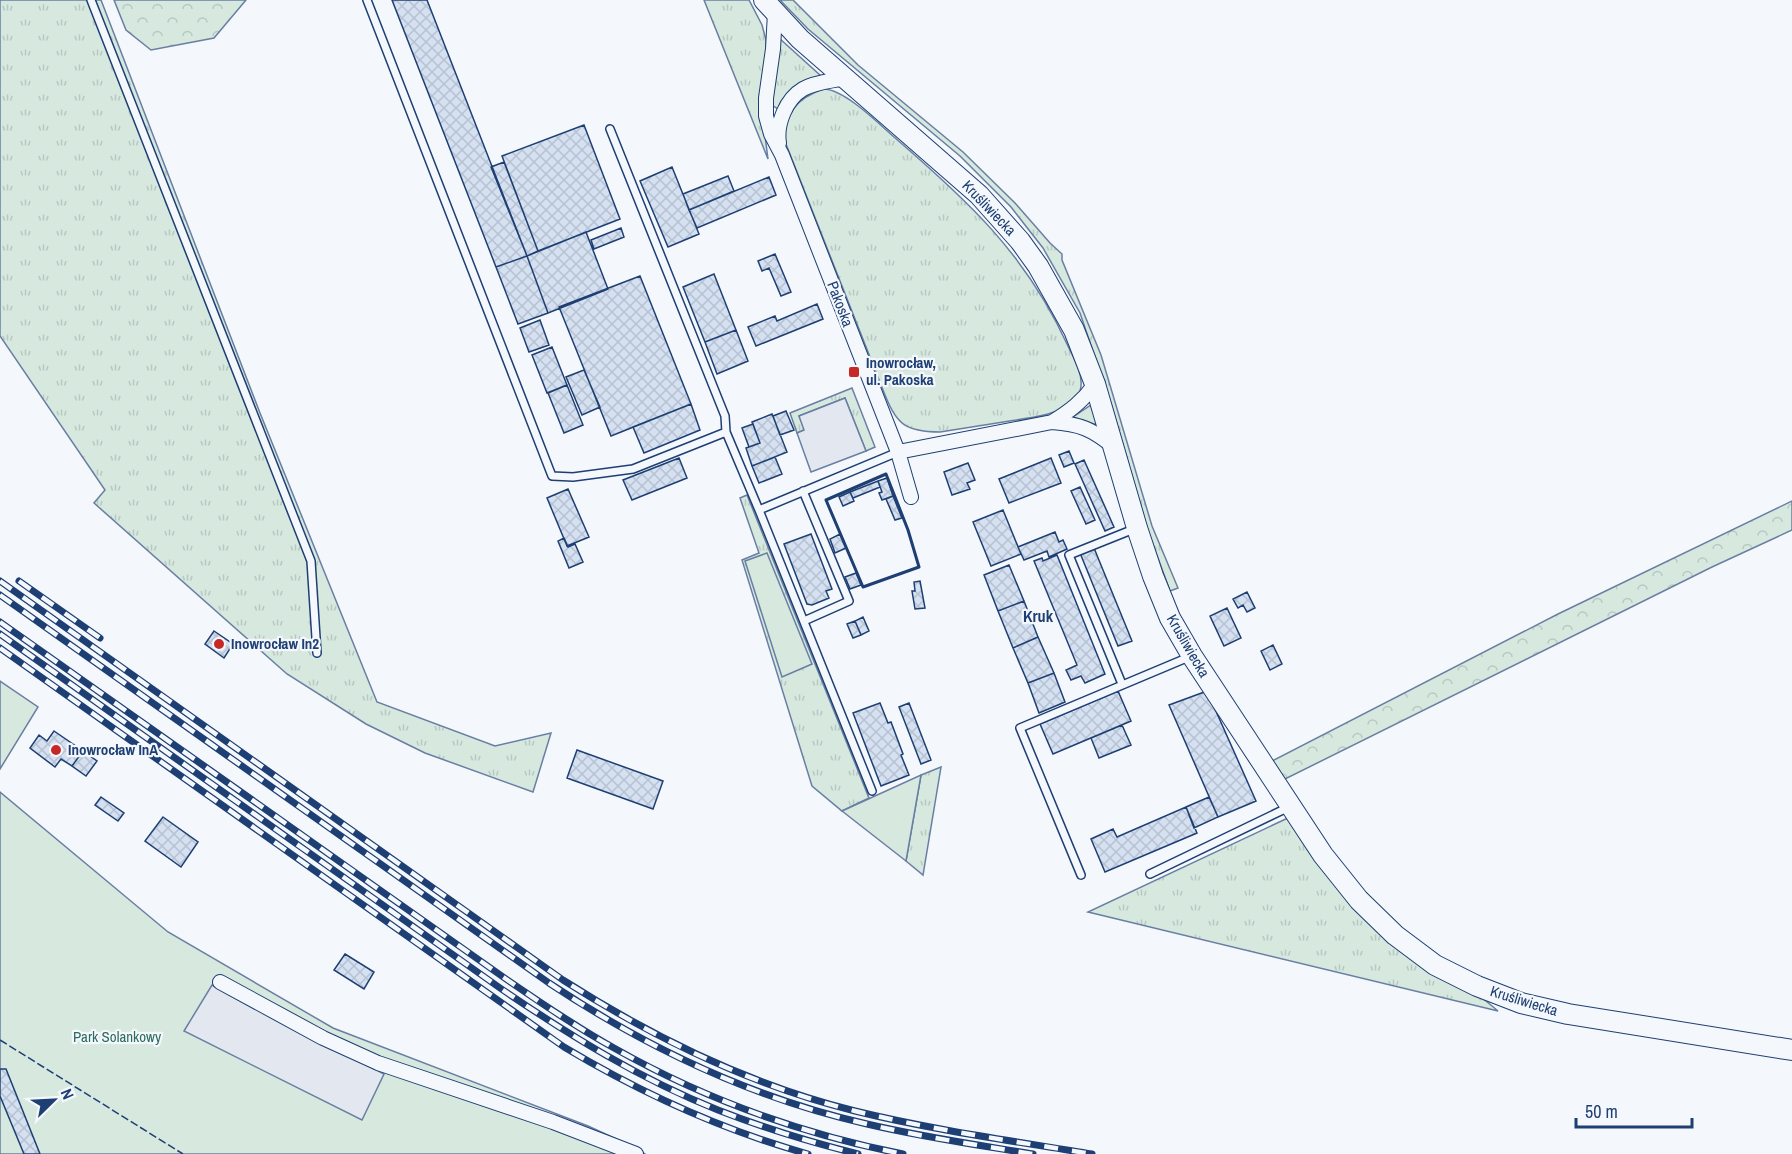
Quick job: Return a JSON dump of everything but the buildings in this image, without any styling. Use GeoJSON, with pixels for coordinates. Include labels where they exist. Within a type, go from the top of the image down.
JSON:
{"type":"FeatureCollection","features":[{"type":"Feature","properties":{"kind":"main road","name":"Kruśliwiecka"},"geometry":{"type":"LineString","coordinates":[[769,6],[800,39],[979,195],[1020,241],[1038,266],[1074,330],[1095,384],[1137,528],[1170,618],[1192,656],[1291,806],[1340,878],[1359,900],[1395,935],[1435,965],[1477,986],[1521,1003],[1568,1014],[1792,1050]]}},
{"type":"Feature","properties":{"kind":"street","name":"Pakoska"},"geometry":{"type":"LineString","coordinates":[[769,6],[773,49],[766,98],[766,116],[771,134],[782,155],[898,452],[911,497]]}},
{"type":"Feature","properties":{"kind":"street","name":"Pakoska"},"geometry":{"type":"LineString","coordinates":[[782,155],[778,135],[779,126],[787,106],[795,96],[812,86],[845,78]]}},
{"type":"Feature","properties":{"kind":"street"},"geometry":{"type":"LineString","coordinates":[[1052,422],[1073,409],[1086,397],[1095,384]]}},
{"type":"Feature","properties":{"kind":"street"},"geometry":{"type":"LineString","coordinates":[[898,452],[1052,422],[1077,425],[1099,434],[1114,447]]}},
{"type":"Feature","properties":{"kind":"street"},"geometry":{"type":"LineString","coordinates":[[219,985],[376,1066],[553,1122],[636,1154]]}},
{"type":"Feature","properties":{"kind":"lane"},"geometry":{"type":"LineString","coordinates":[[91,0],[311,561],[317,653]]}},
{"type":"Feature","properties":{"kind":"lane"},"geometry":{"type":"LineString","coordinates":[[367,0],[552,476],[573,477],[633,469],[726,432]]}},
{"type":"Feature","properties":{"kind":"lane"},"geometry":{"type":"LineString","coordinates":[[610,129],[725,416],[726,432],[872,791]]}},
{"type":"Feature","properties":{"kind":"lane"},"geometry":{"type":"LineString","coordinates":[[759,510],[898,452]]}},
{"type":"Feature","properties":{"kind":"lane"},"geometry":{"type":"LineString","coordinates":[[803,491],[849,601],[804,621]]}},
{"type":"Feature","properties":{"kind":"lane"},"geometry":{"type":"LineString","coordinates":[[1122,684],[1069,555],[1137,528]]}},
{"type":"Feature","properties":{"kind":"lane"},"geometry":{"type":"LineString","coordinates":[[1081,875],[1020,728],[1192,656]]}},
{"type":"Feature","properties":{"kind":"lane"},"geometry":{"type":"LineString","coordinates":[[1150,874],[1291,806]]}},
{"type":"Feature","properties":{"kind":"green space"},"geometry":{"type":"Polygon","coordinates":[[[0,0],[101,0],[260,413],[377,702],[495,746],[551,733],[533,792],[425,753],[366,724],[287,674],[94,503],[105,490],[0,336],[0,0]]]}},
{"type":"Feature","properties":{"kind":"green space"},"geometry":{"type":"Polygon","coordinates":[[[114,0],[246,0],[214,38],[151,50],[126,30],[114,0]]]}},
{"type":"Feature","properties":{"kind":"green space"},"geometry":{"type":"Polygon","coordinates":[[[704,0],[749,0],[762,25],[766,40],[765,136],[768,159],[704,0]]]}},
{"type":"Feature","properties":{"kind":"green space"},"geometry":{"type":"Polygon","coordinates":[[[780,0],[793,0],[858,65],[963,152],[1062,254],[1062,260],[1101,355],[1152,526],[1178,588],[1170,591],[1147,528],[1112,407],[1080,313],[1043,248],[1011,207],[960,156],[808,29],[780,0]]]}},
{"type":"Feature","properties":{"kind":"green space"},"geometry":{"type":"Polygon","coordinates":[[[779,38],[821,76],[778,109],[772,105],[779,38]]]}},
{"type":"Feature","properties":{"kind":"green space"},"geometry":{"type":"Polygon","coordinates":[[[824,89],[851,101],[879,123],[970,206],[1013,256],[1051,312],[1078,367],[1081,379],[1080,391],[1071,403],[1057,411],[1040,416],[940,432],[917,430],[897,418],[883,390],[786,144],[786,125],[793,109],[806,97],[824,89]]]}},
{"type":"Feature","properties":{"kind":"green space"},"geometry":{"type":"Polygon","coordinates":[[[852,388],[875,447],[866,451],[845,398],[799,416],[805,430],[797,433],[790,413],[852,388]]]}},
{"type":"Feature","properties":{"kind":"green space"},"geometry":{"type":"Polygon","coordinates":[[[1091,405],[1097,425],[1073,417],[1091,405]]]}},
{"type":"Feature","properties":{"kind":"green space"},"geometry":{"type":"Polygon","coordinates":[[[747,495],[869,798],[842,811],[812,786],[742,560],[759,553],[740,498],[747,495]]]}},
{"type":"Feature","properties":{"kind":"green space"},"geometry":{"type":"Polygon","coordinates":[[[1792,501],[1792,530],[1712,567],[1283,780],[1272,761],[1558,614],[1792,501]]]}},
{"type":"Feature","properties":{"kind":"green space"},"geometry":{"type":"Polygon","coordinates":[[[767,553],[812,664],[782,677],[745,561],[767,553]]]}},
{"type":"Feature","properties":{"kind":"green space"},"geometry":{"type":"Polygon","coordinates":[[[0,681],[38,707],[0,769],[0,681]]]}},
{"type":"Feature","properties":{"kind":"green space"},"geometry":{"type":"Polygon","coordinates":[[[941,767],[923,875],[906,861],[921,775],[941,767]]]}},
{"type":"Feature","properties":{"kind":"green space"},"geometry":{"type":"Polygon","coordinates":[[[921,775],[906,861],[842,811],[921,775]]]}},
{"type":"Feature","properties":{"kind":"green space","name":"Park Solankowy"},"geometry":{"type":"Polygon","coordinates":[[[0,792],[168,932],[333,1028],[588,1126],[645,1154],[0,1154],[0,792]]]}},
{"type":"Feature","properties":{"kind":"green space"},"geometry":{"type":"Polygon","coordinates":[[[1290,817],[1318,861],[1498,1011],[1088,912],[1290,817]]]}},
{"type":"Feature","properties":{"kind":"shaded area"},"geometry":{"type":"Polygon","coordinates":[[[845,398],[866,451],[811,472],[797,433],[804,430],[799,416],[845,398]]]}},
{"type":"Feature","properties":{"kind":"shaded area"},"geometry":{"type":"Polygon","coordinates":[[[212,985],[384,1074],[362,1120],[184,1031],[212,985]]]}},
{"type":"Feature","properties":{"kind":"railway"},"geometry":{"type":"LineString","coordinates":[[0,581],[563,980],[668,1040],[704,1058],[778,1088],[855,1111],[943,1130],[1092,1154]]}},
{"type":"Feature","properties":{"kind":"railway"},"geometry":{"type":"LineString","coordinates":[[19,581],[100,638]]}},
{"type":"Feature","properties":{"kind":"railway"},"geometry":{"type":"LineString","coordinates":[[0,595],[549,983],[624,1029],[742,1085],[824,1113],[908,1133],[1033,1154]]}},
{"type":"Feature","properties":{"kind":"railway"},"geometry":{"type":"LineString","coordinates":[[0,622],[506,979],[600,1040],[683,1083],[754,1113],[828,1136],[903,1154]]}},
{"type":"Feature","properties":{"kind":"railway"},"geometry":{"type":"LineString","coordinates":[[0,634],[552,1023],[633,1070],[689,1098],[753,1123],[858,1154]]}},
{"type":"Feature","properties":{"kind":"railway"},"geometry":{"type":"LineString","coordinates":[[0,648],[564,1047],[623,1080],[683,1109],[744,1134],[808,1154]]}},
{"type":"Feature","properties":{"kind":"fence"},"geometry":{"type":"LineString","coordinates":[[0,1040],[183,1154]]}},
{"type":"Feature","properties":{"kind":"wall"},"geometry":{"type":"LineString","coordinates":[[886,474],[908,530],[919,567],[863,587],[826,500],[886,474]]}},
{"type":"Feature","properties":{"kind":"place","name":"Inowrocław, ul. Pakoska"},"geometry":{"type":"Point","coordinates":[854,372]}},
{"type":"Feature","properties":{"kind":"place","name":"Inowrocław In2"},"geometry":{"type":"Point","coordinates":[219,644]}},
{"type":"Feature","properties":{"kind":"place","name":"Inowrocław InA"},"geometry":{"type":"Point","coordinates":[56,750]}},
{"type":"Feature","properties":{"kind":"district","name":"Kruk"},"geometry":{"type":"Point","coordinates":[1038,616]}}]}
